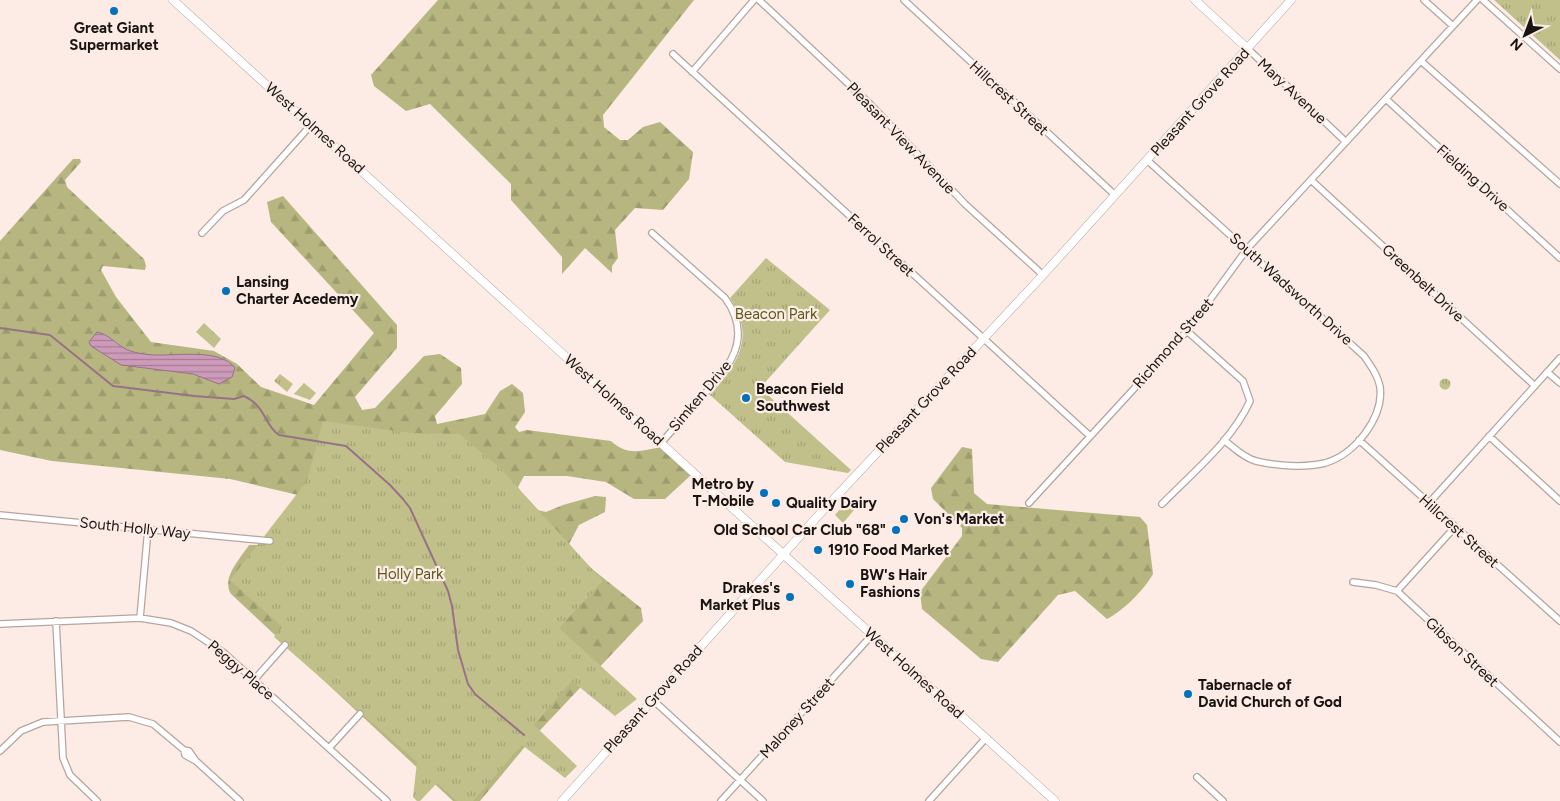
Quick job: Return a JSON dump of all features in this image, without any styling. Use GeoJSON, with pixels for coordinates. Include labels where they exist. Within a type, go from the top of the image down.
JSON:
{"type":"FeatureCollection","features":[{"type":"Feature","properties":{"kind":"street","name":"West Holmes Road"},"geometry":{"type":"LineString","coordinates":[[173,0],[1055,801]]}},
{"type":"Feature","properties":{"kind":"street"},"geometry":{"type":"LineString","coordinates":[[692,72],[754,0]]}},
{"type":"Feature","properties":{"kind":"street","name":"Pleasant View Avenue"},"geometry":{"type":"LineString","coordinates":[[759,0],[871,105],[966,204],[1043,274]]}},
{"type":"Feature","properties":{"kind":"street","name":"Hillcrest Street"},"geometry":{"type":"LineString","coordinates":[[904,0],[1115,195]]}},
{"type":"Feature","properties":{"kind":"street","name":"Mary Avenue"},"geometry":{"type":"LineString","coordinates":[[1195,0],[1346,142]]}},
{"type":"Feature","properties":{"kind":"street","name":"Pleasant Grove Road"},"geometry":{"type":"LineString","coordinates":[[562,801],[783,554],[1043,274],[1291,0]]}},
{"type":"Feature","properties":{"kind":"street"},"geometry":{"type":"LineString","coordinates":[[1424,0],[1453,26]]}},
{"type":"Feature","properties":{"kind":"street"},"geometry":{"type":"LineString","coordinates":[[1346,142],[1477,0]]}},
{"type":"Feature","properties":{"kind":"street"},"geometry":{"type":"LineString","coordinates":[[1483,0],[1560,69]]}},
{"type":"Feature","properties":{"kind":"street","name":"Ferrol Street"},"geometry":{"type":"LineString","coordinates":[[673,54],[1090,436]]}},
{"type":"Feature","properties":{"kind":"street"},"geometry":{"type":"LineString","coordinates":[[1421,61],[1560,184]]}},
{"type":"Feature","properties":{"kind":"street","name":"Fielding Drive"},"geometry":{"type":"LineString","coordinates":[[1386,99],[1560,258]]}},
{"type":"Feature","properties":{"kind":"street"},"geometry":{"type":"LineString","coordinates":[[202,233],[223,211],[244,200],[311,125]]}},
{"type":"Feature","properties":{"kind":"street","name":"Richmond Street"},"geometry":{"type":"LineString","coordinates":[[1029,503],[1187,331],[1247,250],[1346,142]]}},
{"type":"Feature","properties":{"kind":"street","name":"South Wadsworth Drive"},"geometry":{"type":"LineString","coordinates":[[1147,160],[1364,356],[1380,386],[1380,404],[1376,416],[1359,440],[1336,459],[1307,465],[1255,461],[1224,440]]}},
{"type":"Feature","properties":{"kind":"street","name":"Greenbelt Drive"},"geometry":{"type":"LineString","coordinates":[[1311,180],[1534,386]]}},
{"type":"Feature","properties":{"kind":"street","name":"Simken Drive"},"geometry":{"type":"LineString","coordinates":[[652,233],[725,298],[733,309],[738,335],[736,348],[725,371],[661,442]]}},
{"type":"Feature","properties":{"kind":"street"},"geometry":{"type":"LineString","coordinates":[[1162,504],[1224,440],[1244,413],[1250,401],[1243,381],[1187,331]]}},
{"type":"Feature","properties":{"kind":"street"},"geometry":{"type":"LineString","coordinates":[[1429,503],[1560,358]]}},
{"type":"Feature","properties":{"kind":"street"},"geometry":{"type":"LineString","coordinates":[[1547,372],[1560,383]]}},
{"type":"Feature","properties":{"kind":"street"},"geometry":{"type":"LineString","coordinates":[[1489,436],[1560,501]]}},
{"type":"Feature","properties":{"kind":"street","name":"Hillcrest Street"},"geometry":{"type":"LineString","coordinates":[[1359,440],[1560,621]]}},
{"type":"Feature","properties":{"kind":"street","name":"South Holly Way"},"geometry":{"type":"LineString","coordinates":[[0,515],[270,541]]}},
{"type":"Feature","properties":{"kind":"street"},"geometry":{"type":"LineString","coordinates":[[1397,591],[1455,527]]}},
{"type":"Feature","properties":{"kind":"street"},"geometry":{"type":"LineString","coordinates":[[140,618],[148,529]]}},
{"type":"Feature","properties":{"kind":"street","name":"Gibson Street"},"geometry":{"type":"LineString","coordinates":[[1353,582],[1376,585],[1397,591],[1560,742]]}},
{"type":"Feature","properties":{"kind":"street","name":"Peggy Place"},"geometry":{"type":"LineString","coordinates":[[0,624],[140,618],[171,623],[191,631],[223,652],[387,801]]}},
{"type":"Feature","properties":{"kind":"street"},"geometry":{"type":"LineString","coordinates":[[56,621],[61,721],[66,766],[76,782],[97,801]]}},
{"type":"Feature","properties":{"kind":"street","name":"Maloney Street"},"geometry":{"type":"LineString","coordinates":[[722,801],[872,634]]}},
{"type":"Feature","properties":{"kind":"street"},"geometry":{"type":"LineString","coordinates":[[254,680],[285,645]]}},
{"type":"Feature","properties":{"kind":"street"},"geometry":{"type":"LineString","coordinates":[[653,700],[763,801]]}},
{"type":"Feature","properties":{"kind":"street"},"geometry":{"type":"LineString","coordinates":[[329,748],[360,714]]}},
{"type":"Feature","properties":{"kind":"street"},"geometry":{"type":"LineString","coordinates":[[0,751],[14,737],[30,726],[43,722],[129,717],[141,719],[162,730],[184,750],[185,755],[196,761],[240,801]]}},
{"type":"Feature","properties":{"kind":"street"},"geometry":{"type":"LineString","coordinates":[[929,801],[986,738]]}},
{"type":"Feature","properties":{"kind":"street"},"geometry":{"type":"LineString","coordinates":[[1197,777],[1223,801]]}},
{"type":"Feature","properties":{"kind":"green space"},"geometry":{"type":"Polygon","coordinates":[[[438,0],[694,0],[603,115],[604,127],[620,140],[628,140],[643,127],[660,122],[693,152],[689,179],[663,210],[635,208],[615,230],[618,258],[612,266],[612,273],[585,248],[562,274],[562,257],[511,200],[511,184],[430,104],[406,111],[374,86],[371,75],[438,0]]]}},
{"type":"Feature","properties":{"kind":"green space"},"geometry":{"type":"Polygon","coordinates":[[[1494,0],[1560,0],[1560,60],[1494,0]]]}},
{"type":"Feature","properties":{"kind":"green space"},"geometry":{"type":"Polygon","coordinates":[[[73,159],[80,159],[81,162],[65,180],[67,187],[144,259],[145,270],[103,266],[101,270],[116,297],[151,342],[214,351],[237,364],[261,387],[314,405],[374,333],[271,222],[267,202],[283,196],[397,325],[397,348],[355,397],[362,410],[375,408],[424,356],[440,354],[461,368],[462,384],[435,416],[437,424],[485,414],[500,391],[512,384],[523,393],[525,412],[515,427],[519,432],[527,430],[611,441],[629,451],[661,447],[691,475],[665,499],[634,499],[606,482],[567,476],[524,476],[518,487],[529,508],[546,512],[595,496],[606,497],[605,512],[579,525],[569,544],[587,565],[641,608],[643,621],[529,742],[480,801],[453,801],[231,594],[228,582],[237,562],[249,545],[261,545],[298,495],[230,479],[52,461],[0,450],[0,241],[73,159]]]}},
{"type":"Feature","properties":{"kind":"green space","name":"Beacon Park"},"geometry":{"type":"Polygon","coordinates":[[[766,258],[830,310],[760,388],[851,470],[848,473],[785,462],[710,395],[729,372],[740,350],[742,325],[738,312],[730,298],[766,258]]]}},
{"type":"Feature","properties":{"kind":"green space"},"geometry":{"type":"Polygon","coordinates":[[[204,323],[221,339],[214,348],[196,332],[204,323]]]}},
{"type":"Feature","properties":{"kind":"green space"},"geometry":{"type":"Polygon","coordinates":[[[280,374],[293,384],[287,392],[274,381],[280,374]]]}},
{"type":"Feature","properties":{"kind":"green space","name":"Beacon Field Southwest"},"geometry":{"type":"Polygon","coordinates":[[[739,379],[766,403],[753,417],[727,393],[739,379]]]}},
{"type":"Feature","properties":{"kind":"green space"},"geometry":{"type":"Polygon","coordinates":[[[1443,379],[1447,379],[1450,384],[1449,388],[1443,389],[1440,386],[1440,382],[1443,379]]]}},
{"type":"Feature","properties":{"kind":"green space"},"geometry":{"type":"Polygon","coordinates":[[[304,383],[316,393],[310,400],[294,394],[304,383]]]}},
{"type":"Feature","properties":{"kind":"green space","name":"Holly Park"},"geometry":{"type":"Polygon","coordinates":[[[323,421],[411,433],[459,434],[500,468],[603,581],[559,628],[637,699],[615,716],[572,681],[534,725],[577,766],[565,778],[522,745],[473,801],[457,801],[437,783],[420,801],[417,801],[413,797],[417,762],[274,637],[282,627],[230,580],[307,481],[323,421]]]}},
{"type":"Feature","properties":{"kind":"green space"},"geometry":{"type":"Polygon","coordinates":[[[962,447],[972,449],[974,493],[987,504],[1140,517],[1147,525],[1153,574],[1149,580],[1139,593],[1107,619],[1075,591],[1058,595],[998,662],[981,659],[922,609],[920,592],[962,536],[962,528],[933,499],[931,488],[962,447]]]}},
{"type":"Feature","properties":{"kind":"green space"},"geometry":{"type":"Polygon","coordinates":[[[847,501],[855,509],[843,523],[835,515],[847,501]]]}},
{"type":"Feature","properties":{"kind":"shaded area"},"geometry":{"type":"Polygon","coordinates":[[[97,332],[105,335],[127,350],[134,352],[153,355],[209,355],[228,362],[235,368],[232,377],[219,384],[193,374],[121,365],[91,346],[89,342],[97,332]]]}},
{"type":"Feature","properties":{"kind":"waterway"},"geometry":{"type":"LineString","coordinates":[[0,328],[50,335],[113,386],[194,396],[234,399],[244,396],[257,405],[270,426],[279,435],[346,446],[390,485],[410,508],[448,591],[458,650],[468,684],[475,694],[524,735]]}},
{"type":"Feature","properties":{"kind":"place","name":"Great Giant Supermarket"},"geometry":{"type":"Point","coordinates":[114,11]}},
{"type":"Feature","properties":{"kind":"place","name":"Lansing Charter Acedemy"},"geometry":{"type":"Point","coordinates":[226,291]}},
{"type":"Feature","properties":{"kind":"place","name":"Beacon Field Southwest"},"geometry":{"type":"Point","coordinates":[746,398]}},
{"type":"Feature","properties":{"kind":"place","name":"Metro by T-Mobile"},"geometry":{"type":"Point","coordinates":[764,493]}},
{"type":"Feature","properties":{"kind":"place","name":"Quality Dairy"},"geometry":{"type":"Point","coordinates":[776,503]}},
{"type":"Feature","properties":{"kind":"place","name":"Von's Market"},"geometry":{"type":"Point","coordinates":[904,519]}},
{"type":"Feature","properties":{"kind":"place","name":"Old School Car Club \"68\""},"geometry":{"type":"Point","coordinates":[896,530]}},
{"type":"Feature","properties":{"kind":"place","name":"1910 Food Market"},"geometry":{"type":"Point","coordinates":[818,550]}},
{"type":"Feature","properties":{"kind":"place","name":"BW's Hair Fashions"},"geometry":{"type":"Point","coordinates":[850,584]}},
{"type":"Feature","properties":{"kind":"place","name":"Drakes's Market Plus"},"geometry":{"type":"Point","coordinates":[790,597]}},
{"type":"Feature","properties":{"kind":"place","name":"Tabernacle of David Church of God"},"geometry":{"type":"Point","coordinates":[1188,694]}}]}
